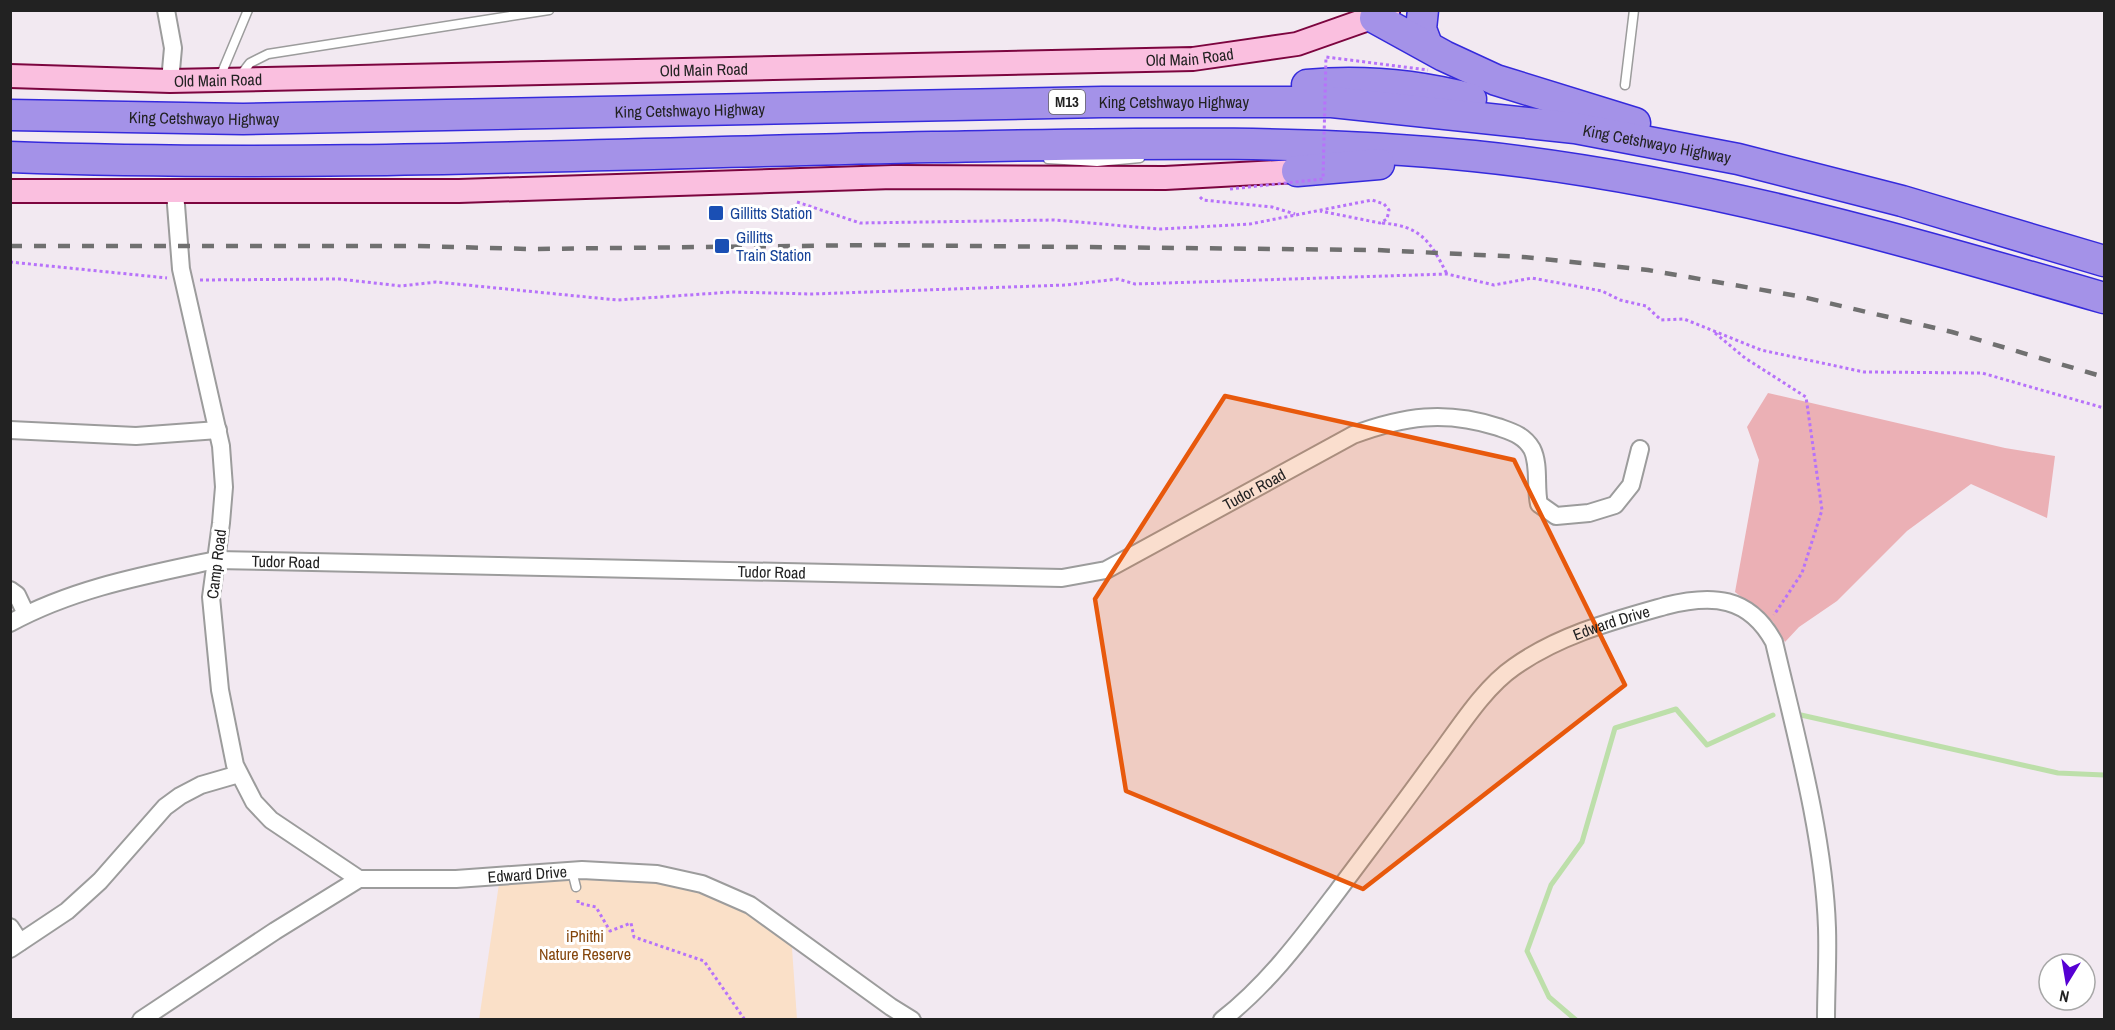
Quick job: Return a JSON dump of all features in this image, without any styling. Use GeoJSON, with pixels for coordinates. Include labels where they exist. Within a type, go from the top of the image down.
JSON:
{"type":"FeatureCollection","features":[{"type":"Feature","properties":{"kind":"highway"},"geometry":{"type":"LineString","coordinates":[[1423,10],[1421,29],[1428,58]]}},
{"type":"Feature","properties":{"kind":"highway"},"geometry":{"type":"LineString","coordinates":[[1384,14],[1428,58]]}},
{"type":"Feature","properties":{"kind":"highway"},"geometry":{"type":"LineString","coordinates":[[1428,58],[1443,56],[1496,80],[1604,113],[1738,159]]}},
{"type":"Feature","properties":{"kind":"highway","name":"King Cetshwayo Highway"},"geometry":{"type":"LineString","coordinates":[[10,116],[243,119],[1240,100],[1332,102],[1575,128],[1738,159],[1902,201],[2104,261]]}},
{"type":"Feature","properties":{"kind":"highway"},"geometry":{"type":"LineString","coordinates":[[10,157],[242,161],[992,146],[1183,144],[1354,147],[1475,156],[1703,191],[1928,246],[2104,298]]}},
{"type":"Feature","properties":{"kind":"highway"},"geometry":{"type":"LineString","coordinates":[[1297,171],[1475,156]]}},
{"type":"Feature","properties":{"kind":"street"},"geometry":{"type":"LineString","coordinates":[[166,10],[173,48],[170,81]]}},
{"type":"Feature","properties":{"kind":"street","name":"Old Main Road"},"geometry":{"type":"LineString","coordinates":[[13,75],[170,81],[1193,60],[1297,44],[1384,14]]}},
{"type":"Feature","properties":{"kind":"street"},"geometry":{"type":"LineString","coordinates":[[10,191],[459,191],[893,177],[1165,178],[1297,171]]}},
{"type":"Feature","properties":{"kind":"street","name":"Camp Road"},"geometry":{"type":"LineString","coordinates":[[175,192],[183,280],[218,430],[224,487],[211,597],[220,690],[231,748],[239,774],[254,802],[271,820],[359,879]]}},
{"type":"Feature","properties":{"kind":"street","name":"Tudor Road"},"geometry":{"type":"LineString","coordinates":[[10,623],[60,600],[121,581],[216,560],[1062,578],[1106,570],[1353,435],[1388,422],[1427,416],[1475,420],[1518,434],[1531,448],[1536,462],[1536,488],[1539,504],[1556,516],[1589,513],[1615,505],[1631,485],[1640,449]]}},
{"type":"Feature","properties":{"kind":"street"},"geometry":{"type":"LineString","coordinates":[[10,430],[136,436],[218,430]]}},
{"type":"Feature","properties":{"kind":"street"},"geometry":{"type":"LineString","coordinates":[[10,590],[17,595],[26,614]]}},
{"type":"Feature","properties":{"kind":"street","name":"Edward Drive"},"geometry":{"type":"LineString","coordinates":[[1222,1020],[1248,999],[1298,944],[1474,708],[1511,669],[1541,648],[1602,624],[1679,603],[1722,600],[1737,603],[1768,630],[1774,642],[1801,757],[1822,873],[1827,927],[1826,1020]]}},
{"type":"Feature","properties":{"kind":"street"},"geometry":{"type":"LineString","coordinates":[[10,927],[15,945],[67,911],[100,881],[165,807],[201,785],[239,774]]}},
{"type":"Feature","properties":{"kind":"street","name":"Edward Drive"},"geometry":{"type":"LineString","coordinates":[[359,879],[574,879],[657,874],[702,884],[750,905],[912,1020]]}},
{"type":"Feature","properties":{"kind":"street"},"geometry":{"type":"LineString","coordinates":[[141,1020],[274,931],[359,879]]}},
{"type":"Feature","properties":{"kind":"lane"},"geometry":{"type":"LineString","coordinates":[[228,80],[248,10]]}},
{"type":"Feature","properties":{"kind":"lane"},"geometry":{"type":"LineString","coordinates":[[228,80],[250,63],[268,54],[549,10]]}},
{"type":"Feature","properties":{"kind":"lane"},"geometry":{"type":"LineString","coordinates":[[1625,85],[1634,10]]}},
{"type":"Feature","properties":{"kind":"path"},"geometry":{"type":"LineString","coordinates":[[1230,189],[1323,178],[1326,57],[1428,58]]}},
{"type":"Feature","properties":{"kind":"path"},"geometry":{"type":"LineString","coordinates":[[782,180],[796,201],[860,223],[1019,220],[1186,229],[1250,224],[1372,200],[1384,204],[1389,210],[1388,219],[1380,223]]}},
{"type":"Feature","properties":{"kind":"path"},"geometry":{"type":"LineString","coordinates":[[1194,190],[1203,200],[1272,207],[1297,215]]}},
{"type":"Feature","properties":{"kind":"path"},"geometry":{"type":"LineString","coordinates":[[1320,211],[1402,225],[1427,239],[1447,274]]}},
{"type":"Feature","properties":{"kind":"path"},"geometry":{"type":"LineString","coordinates":[[10,262],[183,280],[339,279],[401,286],[436,282],[617,300],[732,292],[812,294],[1066,285],[1118,279],[1135,284],[1447,274],[1494,285],[1532,278],[1602,291],[1620,300],[1646,306],[1661,320],[1684,319],[1761,350],[1864,372],[1982,374],[2104,408]]}},
{"type":"Feature","properties":{"kind":"path"},"geometry":{"type":"LineString","coordinates":[[1711,330],[1745,358],[1806,397],[1822,510],[1802,573],[1771,620],[1768,630]]}},
{"type":"Feature","properties":{"kind":"path"},"geometry":{"type":"LineString","coordinates":[[574,879],[579,903],[596,907],[610,931],[631,923],[634,937],[704,961],[745,1020]]}},
{"type":"Feature","properties":{"kind":"highlighted area"},"geometry":{"type":"Polygon","coordinates":[[[1225,396],[1514,460],[1625,685],[1363,889],[1126,791],[1095,599],[1225,396]]]}},
{"type":"Feature","properties":{"kind":"shaded area"},"geometry":{"type":"Polygon","coordinates":[[[1768,393],[2005,448],[2055,456],[2047,518],[1971,484],[1907,531],[1837,601],[1799,627],[1785,642],[1773,622],[1735,592],[1759,460],[1747,427],[1768,393]]]}},
{"type":"Feature","properties":{"kind":"green space","name":"iPhithi Nature Reserve"},"geometry":{"type":"Polygon","coordinates":[[[657,874],[715,897],[791,934],[797,1019],[479,1020],[500,877],[657,874]]]}},
{"type":"Feature","properties":{"kind":"waterway"},"geometry":{"type":"LineString","coordinates":[[1576,1020],[1549,997],[1527,951],[1551,885],[1582,842],[1615,728],[1676,709],[1707,745],[1773,715]]}},
{"type":"Feature","properties":{"kind":"waterway"},"geometry":{"type":"LineString","coordinates":[[1801,715],[2058,773],[2104,775]]}},
{"type":"Feature","properties":{"kind":"railway"},"geometry":{"type":"LineString","coordinates":[[10,246],[416,246],[530,249],[879,245],[1376,250],[1523,257],[1648,270],[1803,297],[1952,332],[2104,377]]}},
{"type":"Feature","properties":{"kind":"place","name":"Gillitts Station"},"geometry":{"type":"Point","coordinates":[716,213]}},
{"type":"Feature","properties":{"kind":"place","name":"Gillitts Train Station"},"geometry":{"type":"Point","coordinates":[722,246]}}]}
